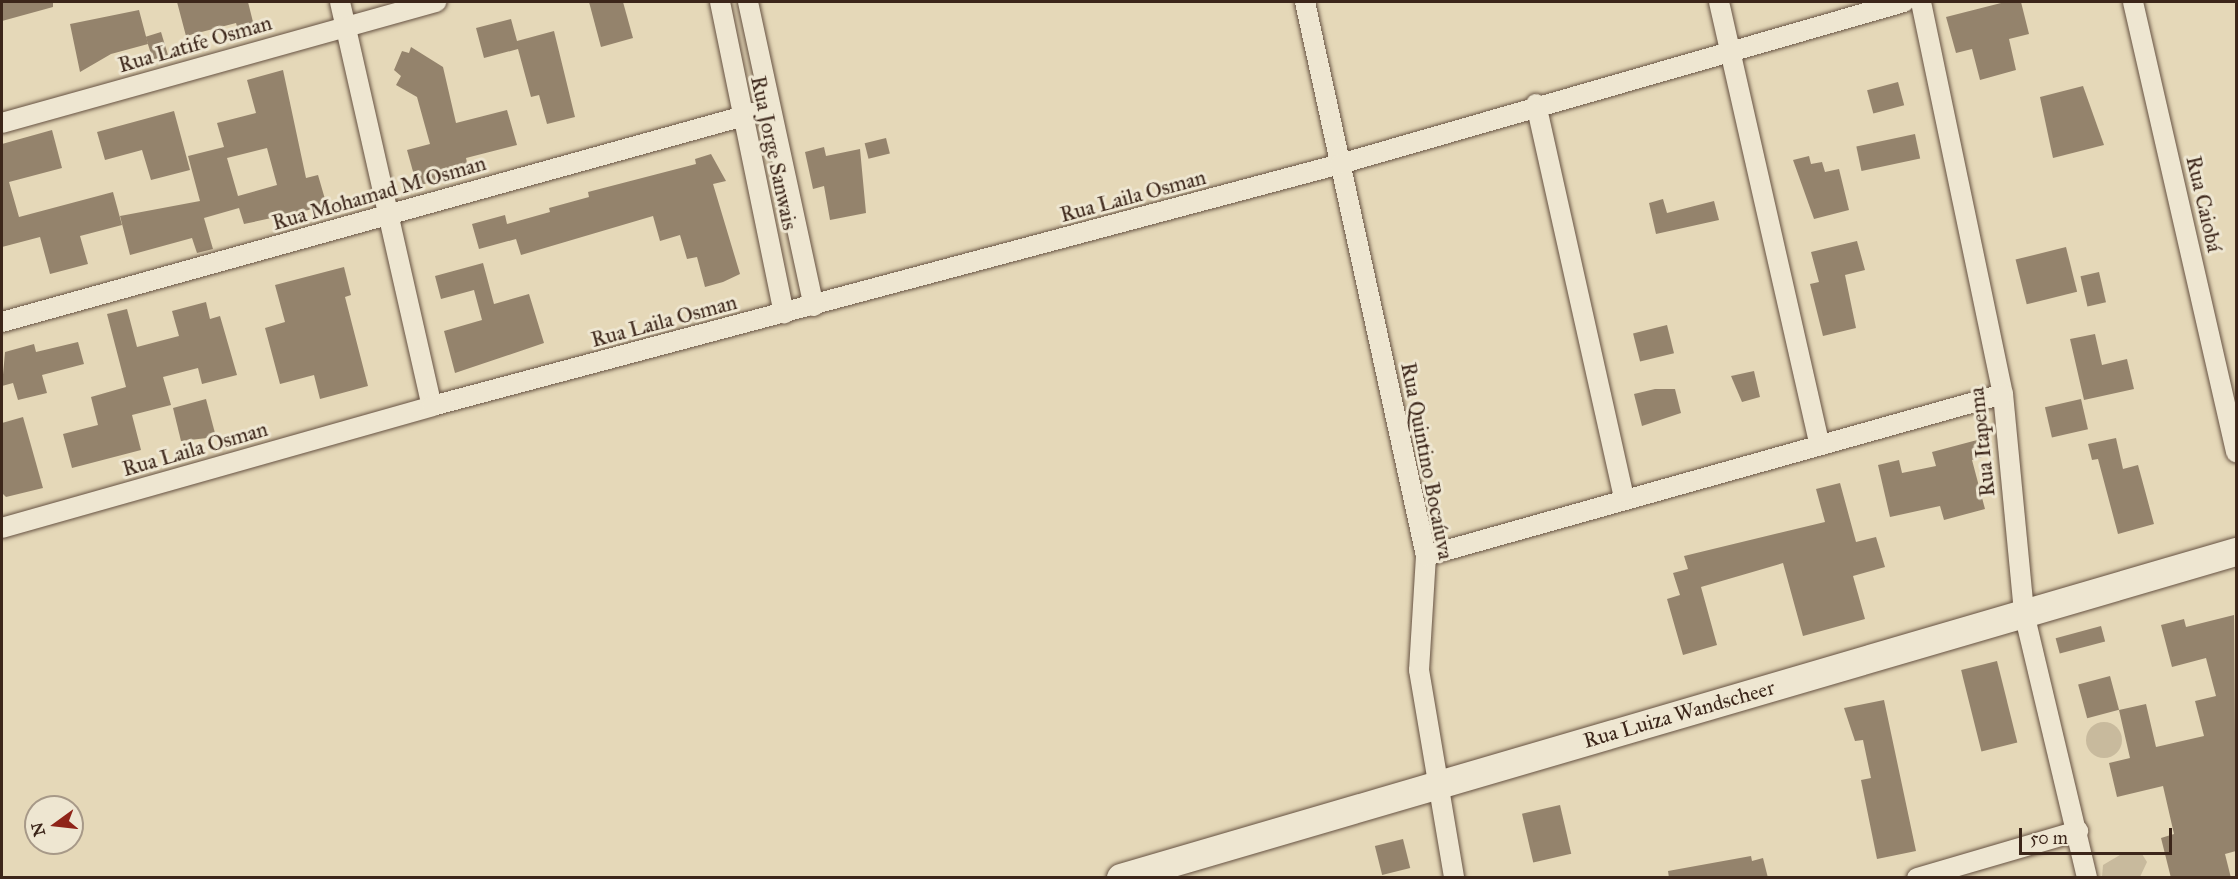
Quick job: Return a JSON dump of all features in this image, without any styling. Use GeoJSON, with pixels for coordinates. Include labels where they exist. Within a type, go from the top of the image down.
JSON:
{"type":"FeatureCollection","features":[{"type":"Feature","properties":{"kind":"main road","name":"Rua Luiza Wandscheer"},"geometry":{"type":"LineString","coordinates":[[1121,878],[2236,552]]}},
{"type":"Feature","properties":{"kind":"street"},"geometry":{"type":"LineString","coordinates":[[340,2],[432,406]]}},
{"type":"Feature","properties":{"kind":"street","name":"Rua Latife Osman"},"geometry":{"type":"LineString","coordinates":[[2,123],[436,2]]}},
{"type":"Feature","properties":{"kind":"street","name":"Rua Jorge Sanwais"},"geometry":{"type":"LineString","coordinates":[[720,2],[741,116],[784,314]]}},
{"type":"Feature","properties":{"kind":"street","name":"Rua Jorge Sanwais"},"geometry":{"type":"LineString","coordinates":[[748,2],[769,109],[814,306]]}},
{"type":"Feature","properties":{"kind":"street","name":"Rua Quintino Bocaíuva"},"geometry":{"type":"LineString","coordinates":[[1305,2],[1426,556],[1419,670],[1435,785],[1454,878]]}},
{"type":"Feature","properties":{"kind":"street"},"geometry":{"type":"LineString","coordinates":[[1719,2],[1820,445]]}},
{"type":"Feature","properties":{"kind":"street","name":"Rua Laila Osman"},"geometry":{"type":"LineString","coordinates":[[2,528],[432,406],[1340,164],[1536,104],[1904,2]]}},
{"type":"Feature","properties":{"kind":"street","name":"Rua Itapema"},"geometry":{"type":"LineString","coordinates":[[1921,2],[2003,394],[2024,613],[2078,831],[2087,878]]}},
{"type":"Feature","properties":{"kind":"street","name":"Rua Caiobá"},"geometry":{"type":"LineString","coordinates":[[2133,2],[2236,452]]}},
{"type":"Feature","properties":{"kind":"street"},"geometry":{"type":"LineString","coordinates":[[1536,104],[1624,499]]}},
{"type":"Feature","properties":{"kind":"street","name":"Rua Mohamad M Osman"},"geometry":{"type":"LineString","coordinates":[[2,322],[769,109]]}},
{"type":"Feature","properties":{"kind":"street"},"geometry":{"type":"LineString","coordinates":[[1426,556],[2003,394]]}},
{"type":"Feature","properties":{"kind":"street"},"geometry":{"type":"LineString","coordinates":[[1917,878],[2078,831]]}},
{"type":"Feature","properties":{"kind":"shaded area"},"geometry":{"type":"Polygon","coordinates":[[[2104,722],[2117,727],[2122,740],[2117,753],[2104,758],[2091,753],[2086,740],[2091,727],[2104,722]]]}},
{"type":"Feature","properties":{"kind":"shaded area"},"geometry":{"type":"Polygon","coordinates":[[[2125,852],[2142,854],[2147,862],[2140,877],[2102,877],[2103,865],[2125,852]]]}},
{"type":"Feature","properties":{"kind":"building"},"geometry":{"type":"Polygon","coordinates":[[[53,2],[53,7],[2,21],[2,3],[53,2]]]}},
{"type":"Feature","properties":{"kind":"building"},"geometry":{"type":"Polygon","coordinates":[[[177,2],[248,2],[254,26],[238,30],[236,23],[186,36],[177,2]]]}},
{"type":"Feature","properties":{"kind":"building"},"geometry":{"type":"Polygon","coordinates":[[[589,2],[623,2],[633,38],[601,47],[589,2]]]}},
{"type":"Feature","properties":{"kind":"building"},"geometry":{"type":"Polygon","coordinates":[[[2005,2],[2021,2],[2029,34],[2009,39],[2016,70],[1980,80],[1972,49],[1956,53],[1946,17],[2005,2]]]}},
{"type":"Feature","properties":{"kind":"building"},"geometry":{"type":"Polygon","coordinates":[[[139,10],[148,44],[111,54],[80,72],[70,24],[139,10]]]}},
{"type":"Feature","properties":{"kind":"building"},"geometry":{"type":"Polygon","coordinates":[[[511,19],[517,41],[554,31],[575,117],[547,124],[539,95],[531,97],[518,49],[484,58],[476,28],[511,19]]]}},
{"type":"Feature","properties":{"kind":"building"},"geometry":{"type":"Polygon","coordinates":[[[161,32],[168,55],[153,60],[146,37],[161,32]]]}},
{"type":"Feature","properties":{"kind":"building"},"geometry":{"type":"Polygon","coordinates":[[[411,47],[443,67],[456,123],[507,110],[517,145],[466,158],[469,172],[417,186],[407,150],[430,144],[417,97],[396,85],[401,76],[394,70],[402,51],[409,53],[411,47]]]}},
{"type":"Feature","properties":{"kind":"building"},"geometry":{"type":"Polygon","coordinates":[[[283,70],[306,178],[318,175],[327,206],[244,224],[239,208],[204,218],[213,249],[197,253],[192,238],[130,255],[120,216],[200,201],[188,156],[224,147],[217,123],[256,113],[247,80],[283,70]],[[267,148],[227,158],[238,196],[277,185],[267,148]]]}},
{"type":"Feature","properties":{"kind":"building"},"geometry":{"type":"Polygon","coordinates":[[[1898,82],[1904,105],[1873,113],[1867,90],[1898,82]]]}},
{"type":"Feature","properties":{"kind":"building"},"geometry":{"type":"Polygon","coordinates":[[[2083,86],[2104,145],[2053,158],[2040,97],[2083,86]]]}},
{"type":"Feature","properties":{"kind":"building"},"geometry":{"type":"Polygon","coordinates":[[[174,111],[190,170],[151,180],[142,150],[105,160],[97,132],[174,111]]]}},
{"type":"Feature","properties":{"kind":"building"},"geometry":{"type":"Polygon","coordinates":[[[52,130],[62,168],[9,182],[19,217],[113,192],[122,225],[80,236],[88,264],[50,274],[40,237],[2,247],[2,144],[52,130]]]}},
{"type":"Feature","properties":{"kind":"building"},"geometry":{"type":"Polygon","coordinates":[[[1915,134],[1920,158],[1862,171],[1856,146],[1915,134]]]}},
{"type":"Feature","properties":{"kind":"building"},"geometry":{"type":"Polygon","coordinates":[[[886,138],[890,154],[869,159],[865,143],[886,138]]]}},
{"type":"Feature","properties":{"kind":"building"},"geometry":{"type":"Polygon","coordinates":[[[824,147],[826,156],[860,149],[866,213],[830,220],[824,186],[813,189],[805,152],[824,147]]]}},
{"type":"Feature","properties":{"kind":"building"},"geometry":{"type":"Polygon","coordinates":[[[711,154],[726,181],[713,184],[740,274],[723,282],[705,287],[697,257],[687,259],[680,235],[660,241],[653,216],[521,255],[516,239],[479,249],[472,224],[505,215],[507,224],[550,212],[549,208],[589,197],[588,192],[696,164],[695,159],[711,154]]]}},
{"type":"Feature","properties":{"kind":"building"},"geometry":{"type":"Polygon","coordinates":[[[1809,156],[1811,164],[1822,162],[1825,172],[1839,169],[1849,210],[1814,219],[1793,160],[1809,156]]]}},
{"type":"Feature","properties":{"kind":"building"},"geometry":{"type":"Polygon","coordinates":[[[1663,199],[1667,213],[1714,201],[1719,220],[1656,234],[1649,203],[1663,199]]]}},
{"type":"Feature","properties":{"kind":"building"},"geometry":{"type":"Polygon","coordinates":[[[1857,241],[1865,270],[1845,275],[1856,328],[1823,336],[1810,284],[1819,282],[1811,252],[1857,241]]]}},
{"type":"Feature","properties":{"kind":"building"},"geometry":{"type":"Polygon","coordinates":[[[2066,247],[2077,292],[2027,304],[2016,260],[2066,247]]]}},
{"type":"Feature","properties":{"kind":"building"},"geometry":{"type":"Polygon","coordinates":[[[483,263],[494,304],[529,294],[544,343],[455,373],[444,331],[482,320],[474,290],[441,299],[435,276],[483,263]]]}},
{"type":"Feature","properties":{"kind":"building"},"geometry":{"type":"Polygon","coordinates":[[[344,267],[351,295],[345,297],[368,386],[320,399],[314,375],[280,384],[265,328],[285,322],[275,285],[344,267]]]}},
{"type":"Feature","properties":{"kind":"building"},"geometry":{"type":"Polygon","coordinates":[[[2099,272],[2106,302],[2087,306],[2080,276],[2099,272]]]}},
{"type":"Feature","properties":{"kind":"building"},"geometry":{"type":"Polygon","coordinates":[[[206,302],[210,319],[220,316],[237,375],[202,384],[198,368],[163,377],[171,405],[132,415],[141,450],[72,468],[63,434],[98,425],[91,397],[126,387],[107,314],[127,309],[137,347],[179,336],[172,311],[206,302]]]}},
{"type":"Feature","properties":{"kind":"building"},"geometry":{"type":"Polygon","coordinates":[[[1667,325],[1674,353],[1640,362],[1633,333],[1667,325]]]}},
{"type":"Feature","properties":{"kind":"building"},"geometry":{"type":"Polygon","coordinates":[[[2095,334],[2102,365],[2127,359],[2134,389],[2084,400],[2070,339],[2095,334]]]}},
{"type":"Feature","properties":{"kind":"building"},"geometry":{"type":"Polygon","coordinates":[[[78,342],[84,364],[42,375],[47,393],[18,400],[13,383],[2,386],[5,352],[34,344],[36,352],[78,342]]]}},
{"type":"Feature","properties":{"kind":"building"},"geometry":{"type":"Polygon","coordinates":[[[1754,371],[1760,397],[1742,402],[1731,376],[1754,371]]]}},
{"type":"Feature","properties":{"kind":"building"},"geometry":{"type":"Polygon","coordinates":[[[1655,389],[1675,389],[1681,413],[1642,426],[1634,394],[1655,389]]]}},
{"type":"Feature","properties":{"kind":"building"},"geometry":{"type":"Polygon","coordinates":[[[206,399],[216,437],[181,441],[173,408],[206,399]]]}},
{"type":"Feature","properties":{"kind":"building"},"geometry":{"type":"Polygon","coordinates":[[[2081,399],[2088,429],[2052,438],[2045,407],[2081,399]]]}},
{"type":"Feature","properties":{"kind":"building"},"geometry":{"type":"Polygon","coordinates":[[[23,417],[43,488],[6,497],[2,493],[2,423],[23,417]]]}},
{"type":"Feature","properties":{"kind":"building"},"geometry":{"type":"Polygon","coordinates":[[[2116,438],[2123,469],[2138,465],[2154,524],[2118,534],[2098,459],[2092,460],[2088,444],[2116,438]]]}},
{"type":"Feature","properties":{"kind":"building"},"geometry":{"type":"Polygon","coordinates":[[[1981,439],[1986,456],[1972,460],[1985,509],[1944,520],[1940,506],[1890,517],[1878,465],[1899,460],[1902,473],[1936,466],[1932,452],[1981,439]]]}},
{"type":"Feature","properties":{"kind":"building"},"geometry":{"type":"Polygon","coordinates":[[[1840,483],[1856,542],[1876,537],[1885,567],[1853,576],[1865,619],[1803,636],[1783,563],[1701,587],[1717,645],[1683,655],[1667,599],[1680,595],[1673,573],[1688,569],[1684,556],[1825,522],[1816,489],[1840,483]]]}},
{"type":"Feature","properties":{"kind":"building"},"geometry":{"type":"Polygon","coordinates":[[[2234,615],[2236,851],[2225,854],[2231,878],[2171,878],[2161,838],[2174,834],[2163,786],[2117,797],[2109,763],[2130,758],[2119,710],[2146,704],[2156,747],[2204,736],[2195,701],[2216,696],[2206,658],[2172,667],[2161,625],[2184,619],[2186,627],[2234,615]]]}},
{"type":"Feature","properties":{"kind":"building"},"geometry":{"type":"Polygon","coordinates":[[[2101,626],[2105,641],[2060,654],[2056,638],[2101,626]]]}},
{"type":"Feature","properties":{"kind":"building"},"geometry":{"type":"Polygon","coordinates":[[[1997,661],[2017,743],[1981,751],[1961,670],[1997,661]]]}},
{"type":"Feature","properties":{"kind":"building"},"geometry":{"type":"Polygon","coordinates":[[[2110,676],[2119,710],[2087,718],[2078,685],[2110,676]]]}},
{"type":"Feature","properties":{"kind":"building"},"geometry":{"type":"Polygon","coordinates":[[[1884,700],[1916,851],[1877,859],[1861,780],[1871,778],[1863,740],[1855,741],[1844,708],[1884,700]]]}},
{"type":"Feature","properties":{"kind":"building"},"geometry":{"type":"Polygon","coordinates":[[[1560,805],[1571,854],[1533,862],[1522,814],[1560,805]]]}},
{"type":"Feature","properties":{"kind":"building"},"geometry":{"type":"Polygon","coordinates":[[[1403,839],[1410,868],[1382,875],[1375,846],[1403,839]]]}},
{"type":"Feature","properties":{"kind":"building"},"geometry":{"type":"Polygon","coordinates":[[[1751,856],[1752,861],[1763,858],[1768,878],[1669,878],[1668,871],[1751,856]]]}}]}
